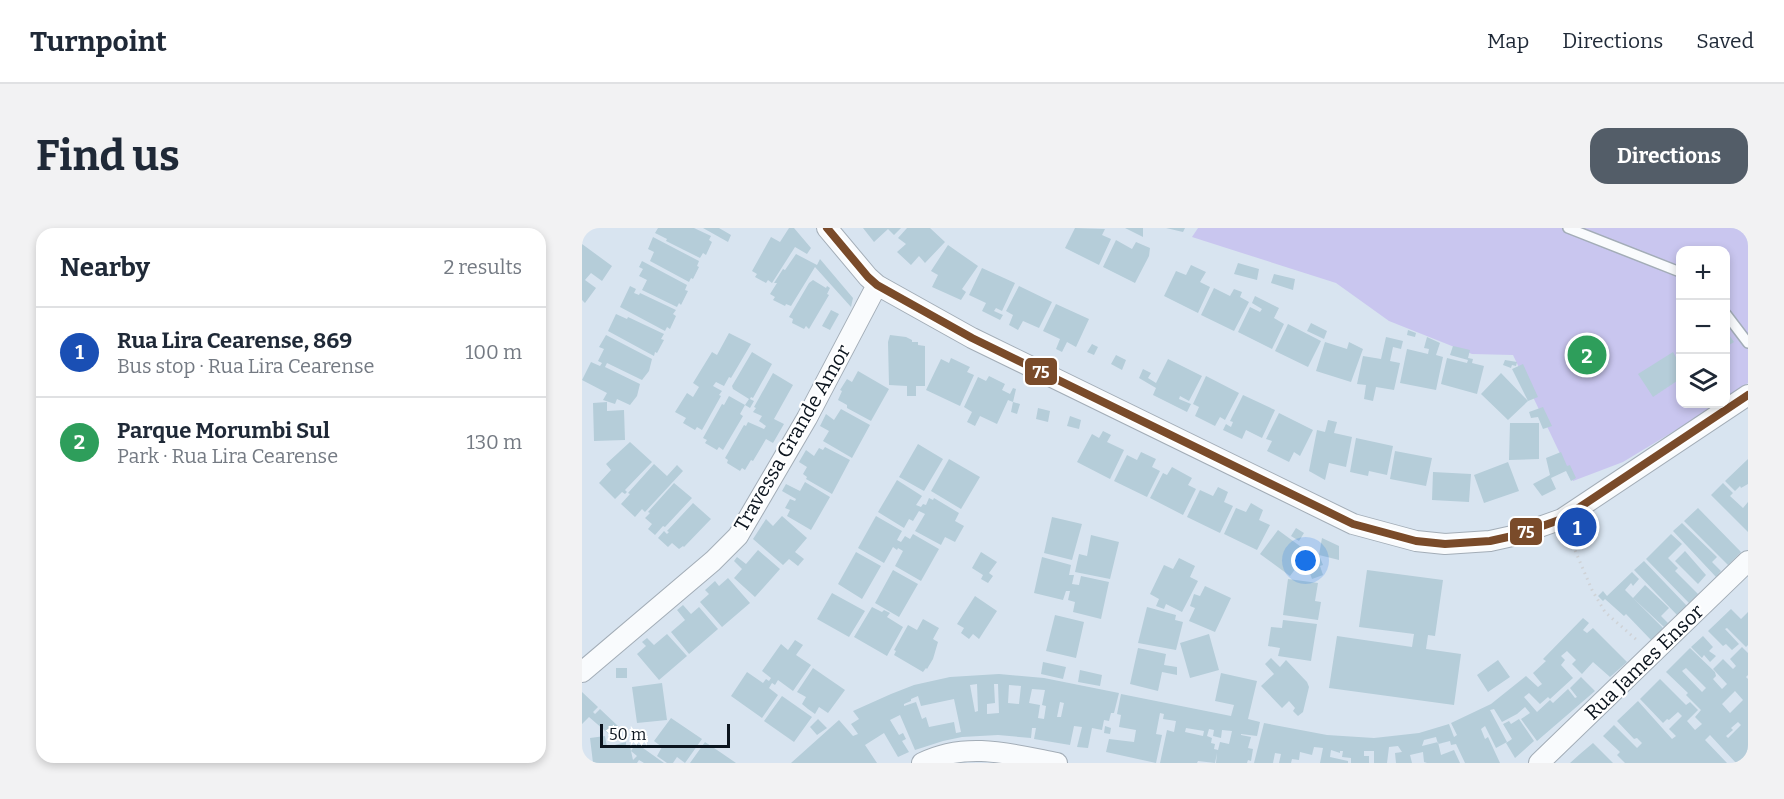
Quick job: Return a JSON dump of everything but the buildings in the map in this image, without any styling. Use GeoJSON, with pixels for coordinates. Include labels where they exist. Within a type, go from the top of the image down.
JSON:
{"type":"FeatureCollection","features":[{"type":"Feature","properties":{"kind":"street"},"geometry":{"type":"LineString","coordinates":[[827,228],[877,285],[972,338],[1353,524],[1416,541],[1445,544],[1490,541],[1562,519],[1748,395]]}},
{"type":"Feature","properties":{"kind":"street","name":"Travessa Grande Amor"},"geometry":{"type":"LineString","coordinates":[[582,672],[713,561],[738,536],[807,418],[877,285]]}},
{"type":"Feature","properties":{"kind":"street","name":"Rua James Ensor"},"geometry":{"type":"LineString","coordinates":[[1539,763],[1748,561]]}},
{"type":"Feature","properties":{"kind":"street"},"geometry":{"type":"LineString","coordinates":[[921,763],[934,757],[956,757],[993,751],[1057,763]]}},
{"type":"Feature","properties":{"kind":"lane"},"geometry":{"type":"LineString","coordinates":[[1568,228],[1676,270]]}},
{"type":"Feature","properties":{"kind":"lane"},"geometry":{"type":"LineString","coordinates":[[1730,320],[1748,343]]}},
{"type":"Feature","properties":{"kind":"path"},"geometry":{"type":"LineString","coordinates":[[1562,519],[1592,590],[1605,612],[1653,653]]}},
{"type":"Feature","properties":{"kind":"shaded area"},"geometry":{"type":"Polygon","coordinates":[[[1198,228],[1748,228],[1748,383],[1730,397],[1730,246],[1676,246],[1676,408],[1712,408],[1623,462],[1573,481],[1513,355],[1472,354],[1389,321],[1336,283],[1192,237],[1198,228]]]}},
{"type":"Feature","properties":{"kind":"transit line","name":"75"},"geometry":{"type":"LineString","coordinates":[[827,228],[877,285],[972,338],[1353,524],[1416,541],[1445,544],[1490,541],[1517,535],[1562,519],[1748,395]]}},
{"type":"Feature","properties":{"kind":"place","name":"Parque Morumbi Sul"},"geometry":{"type":"Point","coordinates":[1587,355]}},
{"type":"Feature","properties":{"kind":"place","name":"Rua Lira Cearense, 869"},"geometry":{"type":"Point","coordinates":[1577,527]}}]}
